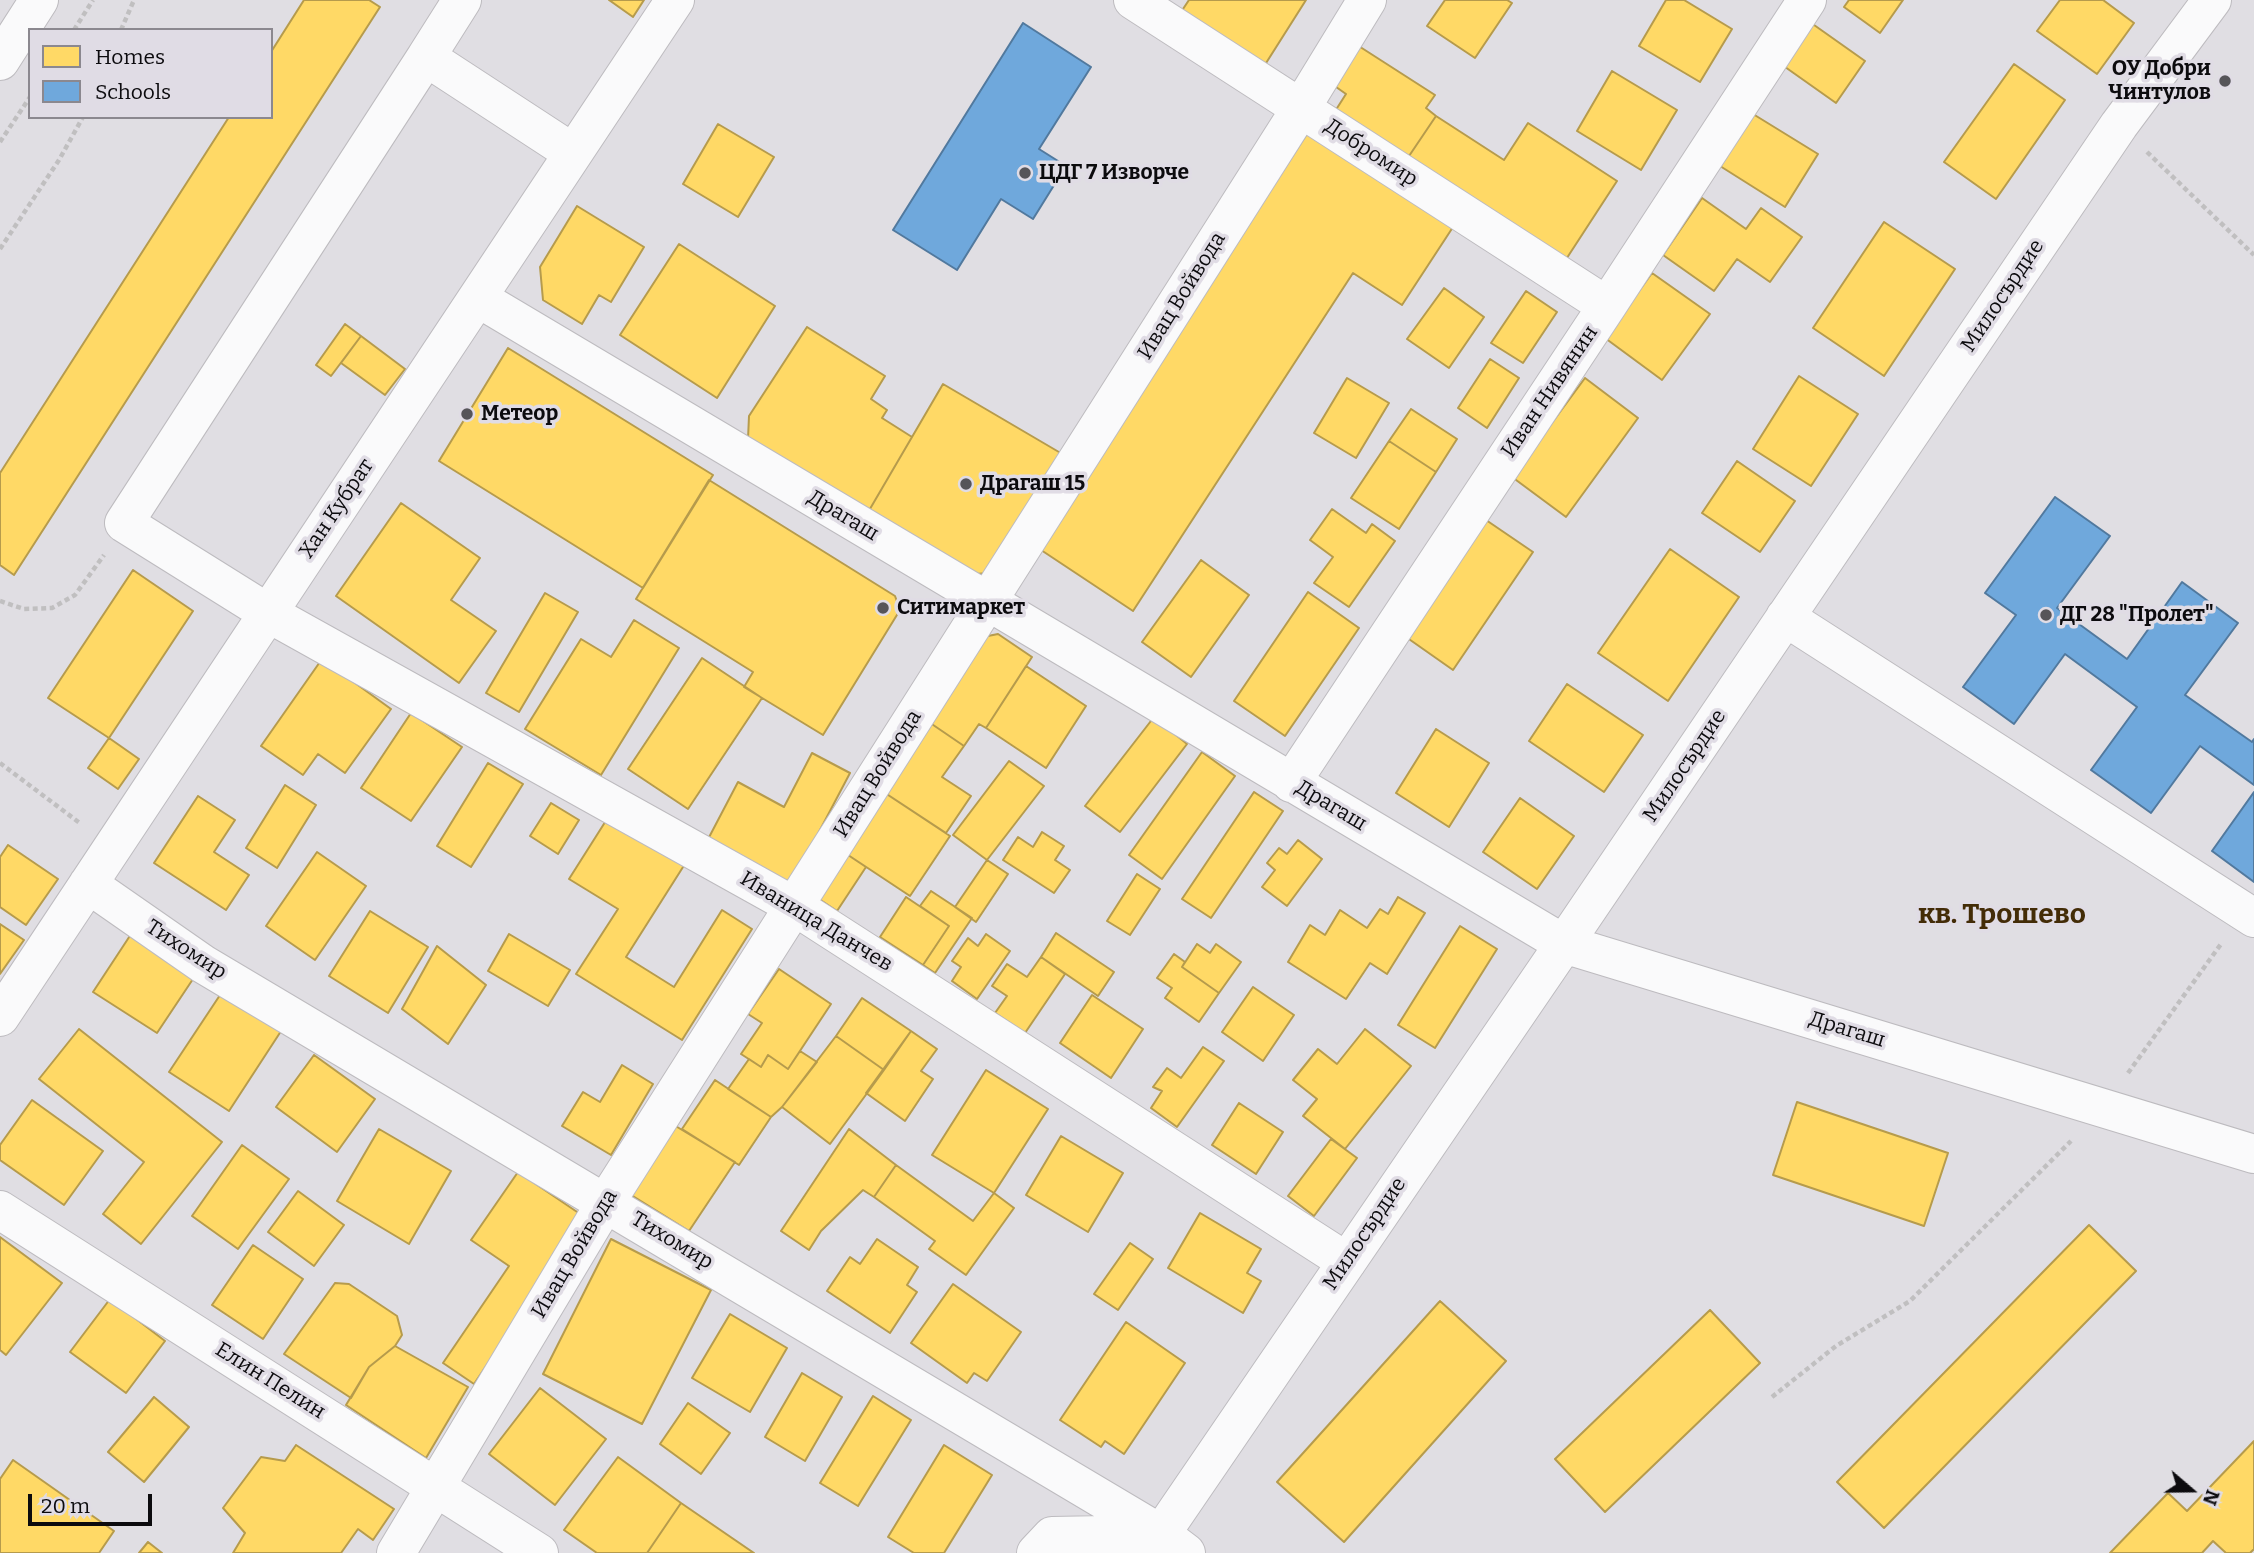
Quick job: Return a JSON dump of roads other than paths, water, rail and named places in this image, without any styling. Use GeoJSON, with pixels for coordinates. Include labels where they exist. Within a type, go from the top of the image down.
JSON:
{"type":"FeatureCollection","features":[{"type":"Feature","properties":{"kind":"street"},"geometry":{"type":"LineString","coordinates":[[0,61],[39,0]]}},
{"type":"Feature","properties":{"kind":"street"},"geometry":{"type":"LineString","coordinates":[[462,0],[426,57],[573,153]]}},
{"type":"Feature","properties":{"kind":"street","name":"Хан Кубрат"},"geometry":{"type":"LineString","coordinates":[[0,1017],[675,0]]}},
{"type":"Feature","properties":{"kind":"street","name":"Добромир"},"geometry":{"type":"LineString","coordinates":[[1133,0],[1608,306]]}},
{"type":"Feature","properties":{"kind":"street","name":"Ивац Войвода"},"geometry":{"type":"LineString","coordinates":[[396,1553],[606,1202],[1367,0]]}},
{"type":"Feature","properties":{"kind":"street","name":"Иван Нивянин"},"geometry":{"type":"LineString","coordinates":[[1292,783],[1807,0]]}},
{"type":"Feature","properties":{"kind":"street","name":"Милосърдие"},"geometry":{"type":"LineString","coordinates":[[1126,1553],[1174,1543],[1347,1262],[2119,125],[2212,0]]}},
{"type":"Feature","properties":{"kind":"street","name":"Иваница Данчев"},"geometry":{"type":"LineString","coordinates":[[426,57],[124,523],[268,613],[794,906],[1347,1262]]}},
{"type":"Feature","properties":{"kind":"street","name":"Драгаш"},"geometry":{"type":"LineString","coordinates":[[478,298],[1564,944],[2254,1154]]}},
{"type":"Feature","properties":{"kind":"street"},"geometry":{"type":"LineString","coordinates":[[1785,617],[2249,915]]}},
{"type":"Feature","properties":{"kind":"street","name":"Тихомир"},"geometry":{"type":"LineString","coordinates":[[88,884],[203,964],[1174,1543]]}},
{"type":"Feature","properties":{"kind":"street","name":"Елин Пелин"},"geometry":{"type":"LineString","coordinates":[[0,1210],[539,1553]]}},
{"type":"Feature","properties":{"kind":"street"},"geometry":{"type":"LineString","coordinates":[[1036,1553],[1052,1536],[1174,1543]]}},
{"type":"Feature","properties":{"kind":"place","name":"ОУ Добри Чинтулов"},"geometry":{"type":"Point","coordinates":[2225,81]}},
{"type":"Feature","properties":{"kind":"place","name":"ЦДГ 7 Изворче"},"geometry":{"type":"Point","coordinates":[1025,173]}},
{"type":"Feature","properties":{"kind":"place","name":"Метеор"},"geometry":{"type":"Point","coordinates":[467,414]}},
{"type":"Feature","properties":{"kind":"place","name":"Драгаш 15"},"geometry":{"type":"Point","coordinates":[966,484]}},
{"type":"Feature","properties":{"kind":"place","name":"Ситимаркет"},"geometry":{"type":"Point","coordinates":[883,608]}},
{"type":"Feature","properties":{"kind":"place","name":"ДГ 28 \"Пролет\""},"geometry":{"type":"Point","coordinates":[2046,615]}},
{"type":"Feature","properties":{"kind":"district","name":"кв. Трошево"},"geometry":{"type":"Point","coordinates":[2002,915]}}]}
